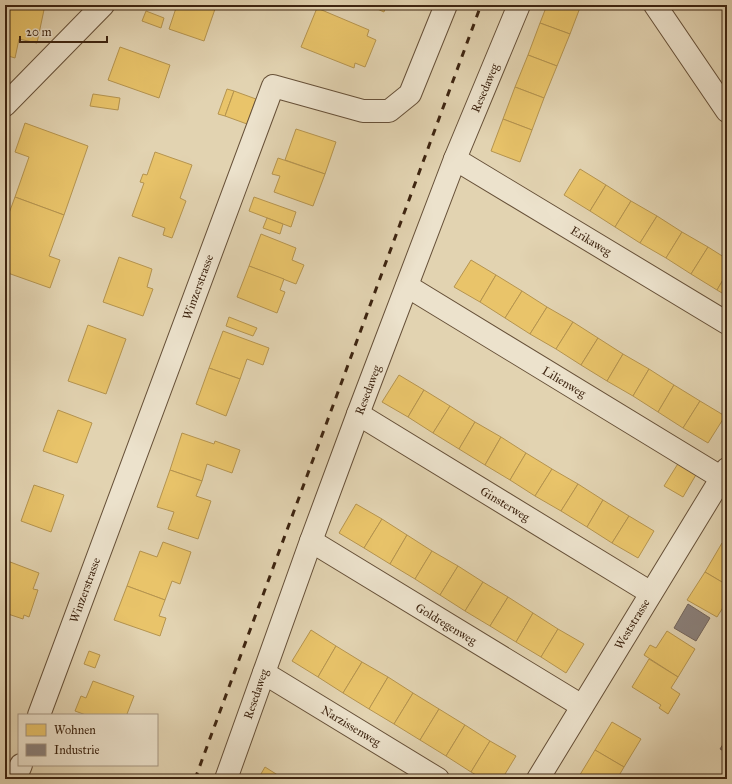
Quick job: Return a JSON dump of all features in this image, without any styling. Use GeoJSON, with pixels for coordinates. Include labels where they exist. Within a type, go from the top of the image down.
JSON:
{"type":"FeatureCollection","features":[{"type":"Feature","properties":{"kind":"street","name":"Winzerstrasse"},"geometry":{"type":"LineString","coordinates":[[39,714],[273,86],[363,112],[389,111],[410,94],[446,5]]}},
{"type":"Feature","properties":{"kind":"street","name":"Resedaweg"},"geometry":{"type":"LineString","coordinates":[[226,779],[358,414],[455,159],[519,5]]}},
{"type":"Feature","properties":{"kind":"street"},"geometry":{"type":"LineString","coordinates":[[655,5],[727,111]]}},
{"type":"Feature","properties":{"kind":"street"},"geometry":{"type":"LineString","coordinates":[[5,105],[95,8]]}},
{"type":"Feature","properties":{"kind":"street","name":"Erikaweg"},"geometry":{"type":"LineString","coordinates":[[455,159],[727,323]]}},
{"type":"Feature","properties":{"kind":"street","name":"Lilienweg"},"geometry":{"type":"LineString","coordinates":[[407,286],[724,474]]}},
{"type":"Feature","properties":{"kind":"street","name":"Ginsterweg"},"geometry":{"type":"LineString","coordinates":[[358,414],[651,593]]}},
{"type":"Feature","properties":{"kind":"street","name":"Weststrasse"},"geometry":{"type":"LineString","coordinates":[[538,779],[724,474]]}},
{"type":"Feature","properties":{"kind":"street","name":"Goldregenweg"},"geometry":{"type":"LineString","coordinates":[[311,541],[582,706]]}},
{"type":"Feature","properties":{"kind":"street","name":"Narzissenweg"},"geometry":{"type":"LineString","coordinates":[[264,673],[438,779]]}},
{"type":"Feature","properties":{"kind":"street"},"geometry":{"type":"LineString","coordinates":[[15,779],[20,766]]}},
{"type":"Feature","properties":{"kind":"building: Wohnen"},"geometry":{"type":"Polygon","coordinates":[[[5,5],[45,5],[37,43],[19,39],[15,58],[5,55],[5,5]]]}},
{"type":"Feature","properties":{"kind":"building: Wohnen"},"geometry":{"type":"Polygon","coordinates":[[[177,5],[205,5],[215,9],[204,41],[169,29],[177,5]]]}},
{"type":"Feature","properties":{"kind":"building: Wohnen"},"geometry":{"type":"Polygon","coordinates":[[[368,5],[386,5],[384,12],[368,5]]]}},
{"type":"Feature","properties":{"kind":"building: Wohnen"},"geometry":{"type":"Polygon","coordinates":[[[547,5],[581,5],[570,34],[540,23],[547,5]]]}},
{"type":"Feature","properties":{"kind":"building: Wohnen"},"geometry":{"type":"Polygon","coordinates":[[[317,8],[369,30],[367,36],[376,40],[365,67],[355,63],[354,68],[301,47],[317,8]]]}},
{"type":"Feature","properties":{"kind":"building: Wohnen"},"geometry":{"type":"Polygon","coordinates":[[[146,11],[164,18],[161,28],[142,21],[146,11]]]}},
{"type":"Feature","properties":{"kind":"building: Wohnen"},"geometry":{"type":"Polygon","coordinates":[[[540,23],[570,34],[557,66],[528,55],[540,23]]]}},
{"type":"Feature","properties":{"kind":"building: Wohnen"},"geometry":{"type":"Polygon","coordinates":[[[120,47],[170,65],[159,98],[108,80],[120,47]]]}},
{"type":"Feature","properties":{"kind":"building: Wohnen"},"geometry":{"type":"Polygon","coordinates":[[[528,55],[557,66],[544,98],[515,87],[528,55]]]}},
{"type":"Feature","properties":{"kind":"building: Wohnen"},"geometry":{"type":"Polygon","coordinates":[[[515,87],[544,98],[532,130],[503,119],[515,87]]]}},
{"type":"Feature","properties":{"kind":"building: Wohnen"},"geometry":{"type":"Polygon","coordinates":[[[227,89],[234,91],[225,116],[218,114],[227,89]]]}},
{"type":"Feature","properties":{"kind":"building: Wohnen"},"geometry":{"type":"Polygon","coordinates":[[[234,91],[256,99],[247,124],[225,116],[234,91]]]}},
{"type":"Feature","properties":{"kind":"building: Wohnen"},"geometry":{"type":"Polygon","coordinates":[[[93,94],[120,98],[118,110],[90,106],[93,94]]]}},
{"type":"Feature","properties":{"kind":"building: Wohnen"},"geometry":{"type":"Polygon","coordinates":[[[503,119],[532,130],[520,162],[491,151],[503,119]]]}},
{"type":"Feature","properties":{"kind":"building: Wohnen"},"geometry":{"type":"Polygon","coordinates":[[[25,123],[88,146],[64,215],[15,197],[29,157],[15,152],[25,123]]]}},
{"type":"Feature","properties":{"kind":"building: Wohnen"},"geometry":{"type":"Polygon","coordinates":[[[296,129],[336,142],[325,174],[285,160],[296,129]]]}},
{"type":"Feature","properties":{"kind":"building: Wohnen"},"geometry":{"type":"Polygon","coordinates":[[[155,152],[192,165],[180,198],[186,201],[172,238],[163,235],[165,228],[132,216],[144,183],[140,182],[143,174],[147,175],[155,152]]]}},
{"type":"Feature","properties":{"kind":"building: Wohnen"},"geometry":{"type":"Polygon","coordinates":[[[278,158],[325,174],[313,206],[274,192],[280,176],[272,174],[278,158]]]}},
{"type":"Feature","properties":{"kind":"building: Wohnen"},"geometry":{"type":"Polygon","coordinates":[[[580,169],[606,185],[590,211],[564,195],[580,169]]]}},
{"type":"Feature","properties":{"kind":"building: Wohnen"},"geometry":{"type":"Polygon","coordinates":[[[606,185],[631,201],[615,227],[590,211],[606,185]]]}},
{"type":"Feature","properties":{"kind":"building: Wohnen"},"geometry":{"type":"Polygon","coordinates":[[[15,197],[64,215],[49,256],[60,260],[50,288],[5,272],[5,224],[15,197]]]}},
{"type":"Feature","properties":{"kind":"building: Wohnen"},"geometry":{"type":"Polygon","coordinates":[[[254,197],[296,212],[291,227],[249,211],[254,197]]]}},
{"type":"Feature","properties":{"kind":"building: Wohnen"},"geometry":{"type":"Polygon","coordinates":[[[631,201],[657,216],[640,243],[615,227],[631,201]]]}},
{"type":"Feature","properties":{"kind":"building: Wohnen"},"geometry":{"type":"Polygon","coordinates":[[[657,216],[682,232],[666,258],[640,243],[657,216]]]}},
{"type":"Feature","properties":{"kind":"building: Wohnen"},"geometry":{"type":"Polygon","coordinates":[[[267,218],[283,224],[280,234],[263,228],[267,218]]]}},
{"type":"Feature","properties":{"kind":"building: Wohnen"},"geometry":{"type":"Polygon","coordinates":[[[682,232],[708,247],[691,274],[666,258],[682,232]]]}},
{"type":"Feature","properties":{"kind":"building: Wohnen"},"geometry":{"type":"Polygon","coordinates":[[[261,234],[296,248],[292,260],[304,265],[296,284],[249,266],[261,234]]]}},
{"type":"Feature","properties":{"kind":"building: Wohnen"},"geometry":{"type":"Polygon","coordinates":[[[708,247],[727,259],[727,273],[717,290],[691,274],[708,247]]]}},
{"type":"Feature","properties":{"kind":"building: Wohnen"},"geometry":{"type":"Polygon","coordinates":[[[119,257],[152,269],[147,287],[153,289],[143,316],[103,302],[119,257]]]}},
{"type":"Feature","properties":{"kind":"building: Wohnen"},"geometry":{"type":"Polygon","coordinates":[[[471,260],[496,275],[480,302],[454,287],[471,260]]]}},
{"type":"Feature","properties":{"kind":"building: Wohnen"},"geometry":{"type":"Polygon","coordinates":[[[249,266],[284,279],[280,290],[285,292],[277,313],[237,297],[249,266]]]}},
{"type":"Feature","properties":{"kind":"building: Wohnen"},"geometry":{"type":"Polygon","coordinates":[[[727,273],[727,296],[717,290],[727,273]]]}},
{"type":"Feature","properties":{"kind":"building: Wohnen"},"geometry":{"type":"Polygon","coordinates":[[[496,275],[522,291],[505,318],[480,302],[496,275]]]}},
{"type":"Feature","properties":{"kind":"building: Wohnen"},"geometry":{"type":"Polygon","coordinates":[[[522,291],[547,307],[530,334],[505,318],[522,291]]]}},
{"type":"Feature","properties":{"kind":"building: Wohnen"},"geometry":{"type":"Polygon","coordinates":[[[547,307],[573,322],[556,349],[530,334],[547,307]]]}},
{"type":"Feature","properties":{"kind":"building: Wohnen"},"geometry":{"type":"Polygon","coordinates":[[[229,317],[257,328],[253,336],[226,326],[229,317]]]}},
{"type":"Feature","properties":{"kind":"building: Wohnen"},"geometry":{"type":"Polygon","coordinates":[[[573,322],[598,338],[581,365],[556,349],[573,322]]]}},
{"type":"Feature","properties":{"kind":"building: Wohnen"},"geometry":{"type":"Polygon","coordinates":[[[88,325],[126,339],[106,394],[68,381],[88,325]]]}},
{"type":"Feature","properties":{"kind":"building: Wohnen"},"geometry":{"type":"Polygon","coordinates":[[[223,331],[269,348],[263,365],[247,359],[240,379],[209,368],[223,331]]]}},
{"type":"Feature","properties":{"kind":"building: Wohnen"},"geometry":{"type":"Polygon","coordinates":[[[598,338],[623,354],[607,381],[581,365],[598,338]]]}},
{"type":"Feature","properties":{"kind":"building: Wohnen"},"geometry":{"type":"Polygon","coordinates":[[[623,354],[649,369],[633,396],[607,381],[623,354]]]}},
{"type":"Feature","properties":{"kind":"building: Wohnen"},"geometry":{"type":"Polygon","coordinates":[[[209,368],[240,379],[226,416],[196,404],[209,368]]]}},
{"type":"Feature","properties":{"kind":"building: Wohnen"},"geometry":{"type":"Polygon","coordinates":[[[649,369],[674,385],[658,412],[633,396],[649,369]]]}},
{"type":"Feature","properties":{"kind":"building: Wohnen"},"geometry":{"type":"Polygon","coordinates":[[[399,375],[424,390],[408,417],[382,402],[399,375]]]}},
{"type":"Feature","properties":{"kind":"building: Wohnen"},"geometry":{"type":"Polygon","coordinates":[[[674,385],[700,401],[683,428],[658,412],[674,385]]]}},
{"type":"Feature","properties":{"kind":"building: Wohnen"},"geometry":{"type":"Polygon","coordinates":[[[424,390],[450,406],[433,433],[408,417],[424,390]]]}},
{"type":"Feature","properties":{"kind":"building: Wohnen"},"geometry":{"type":"Polygon","coordinates":[[[700,401],[725,416],[708,443],[683,428],[700,401]]]}},
{"type":"Feature","properties":{"kind":"building: Wohnen"},"geometry":{"type":"Polygon","coordinates":[[[450,406],[475,422],[459,449],[433,433],[450,406]]]}},
{"type":"Feature","properties":{"kind":"building: Wohnen"},"geometry":{"type":"Polygon","coordinates":[[[58,410],[92,423],[77,463],[43,451],[58,410]]]}},
{"type":"Feature","properties":{"kind":"building: Wohnen"},"geometry":{"type":"Polygon","coordinates":[[[475,422],[501,437],[485,465],[459,449],[475,422]]]}},
{"type":"Feature","properties":{"kind":"building: Wohnen"},"geometry":{"type":"Polygon","coordinates":[[[182,433],[214,444],[215,441],[240,450],[232,473],[207,464],[202,481],[170,470],[182,433]]]}},
{"type":"Feature","properties":{"kind":"building: Wohnen"},"geometry":{"type":"Polygon","coordinates":[[[501,437],[526,453],[510,480],[485,465],[501,437]]]}},
{"type":"Feature","properties":{"kind":"building: Wohnen"},"geometry":{"type":"Polygon","coordinates":[[[526,453],[552,469],[535,496],[510,480],[526,453]]]}},
{"type":"Feature","properties":{"kind":"building: Wohnen"},"geometry":{"type":"Polygon","coordinates":[[[679,462],[697,473],[683,497],[664,486],[679,462]]]}},
{"type":"Feature","properties":{"kind":"building: Wohnen"},"geometry":{"type":"Polygon","coordinates":[[[552,469],[578,484],[561,511],[535,496],[552,469]]]}},
{"type":"Feature","properties":{"kind":"building: Wohnen"},"geometry":{"type":"Polygon","coordinates":[[[170,470],[202,481],[196,496],[211,501],[198,539],[168,529],[174,512],[157,507],[170,470]]]}},
{"type":"Feature","properties":{"kind":"building: Wohnen"},"geometry":{"type":"Polygon","coordinates":[[[578,484],[603,500],[587,527],[561,511],[578,484]]]}},
{"type":"Feature","properties":{"kind":"building: Wohnen"},"geometry":{"type":"Polygon","coordinates":[[[34,485],[64,495],[51,532],[21,521],[34,485]]]}},
{"type":"Feature","properties":{"kind":"building: Wohnen"},"geometry":{"type":"Polygon","coordinates":[[[603,500],[629,516],[612,543],[587,527],[603,500]]]}},
{"type":"Feature","properties":{"kind":"building: Wohnen"},"geometry":{"type":"Polygon","coordinates":[[[356,504],[382,519],[364,548],[339,533],[356,504]]]}},
{"type":"Feature","properties":{"kind":"building: Wohnen"},"geometry":{"type":"Polygon","coordinates":[[[629,516],[654,531],[638,558],[612,543],[629,516]]]}},
{"type":"Feature","properties":{"kind":"building: Wohnen"},"geometry":{"type":"Polygon","coordinates":[[[382,519],[407,535],[390,564],[364,548],[382,519]]]}},
{"type":"Feature","properties":{"kind":"building: Wohnen"},"geometry":{"type":"Polygon","coordinates":[[[407,535],[432,551],[415,579],[390,564],[407,535]]]}},
{"type":"Feature","properties":{"kind":"building: Wohnen"},"geometry":{"type":"Polygon","coordinates":[[[163,542],[191,552],[180,584],[172,581],[165,600],[127,586],[140,551],[157,557],[163,542]]]}},
{"type":"Feature","properties":{"kind":"building: Wohnen"},"geometry":{"type":"Polygon","coordinates":[[[722,543],[727,546],[727,585],[705,572],[722,543]]]}},
{"type":"Feature","properties":{"kind":"building: Wohnen"},"geometry":{"type":"Polygon","coordinates":[[[432,551],[458,566],[440,595],[415,579],[432,551]]]}},
{"type":"Feature","properties":{"kind":"building: Wohnen"},"geometry":{"type":"Polygon","coordinates":[[[5,560],[39,573],[33,589],[38,590],[29,617],[24,615],[23,619],[5,613],[5,560]]]}},
{"type":"Feature","properties":{"kind":"building: Wohnen"},"geometry":{"type":"Polygon","coordinates":[[[458,566],[483,582],[465,611],[440,595],[458,566]]]}},
{"type":"Feature","properties":{"kind":"building: Wohnen"},"geometry":{"type":"Polygon","coordinates":[[[705,572],[727,585],[727,601],[717,617],[687,600],[705,572]]]}},
{"type":"Feature","properties":{"kind":"building: Wohnen"},"geometry":{"type":"Polygon","coordinates":[[[483,582],[508,597],[490,626],[465,611],[483,582]]]}},
{"type":"Feature","properties":{"kind":"building: Wohnen"},"geometry":{"type":"Polygon","coordinates":[[[127,586],[165,600],[159,616],[166,618],[160,636],[114,620],[127,586]]]}},
{"type":"Feature","properties":{"kind":"building: Wohnen"},"geometry":{"type":"Polygon","coordinates":[[[508,597],[533,613],[516,642],[490,626],[508,597]]]}},
{"type":"Feature","properties":{"kind":"building: Wohnen"},"geometry":{"type":"Polygon","coordinates":[[[533,613],[558,629],[541,657],[516,642],[533,613]]]}},
{"type":"Feature","properties":{"kind":"building: Wohnen"},"geometry":{"type":"Polygon","coordinates":[[[558,629],[584,644],[566,673],[541,657],[558,629]]]}},
{"type":"Feature","properties":{"kind":"building: Wohnen"},"geometry":{"type":"Polygon","coordinates":[[[311,630],[336,646],[318,677],[292,661],[311,630]]]}},
{"type":"Feature","properties":{"kind":"building: Wohnen"},"geometry":{"type":"Polygon","coordinates":[[[667,631],[695,649],[678,677],[644,655],[650,645],[656,648],[667,631]]]}},
{"type":"Feature","properties":{"kind":"building: Wohnen"},"geometry":{"type":"Polygon","coordinates":[[[336,646],[362,662],[343,693],[318,677],[336,646]]]}},
{"type":"Feature","properties":{"kind":"building: Wohnen"},"geometry":{"type":"Polygon","coordinates":[[[89,651],[100,655],[95,668],[84,664],[89,651]]]}},
{"type":"Feature","properties":{"kind":"building: Wohnen"},"geometry":{"type":"Polygon","coordinates":[[[649,659],[678,677],[671,688],[680,694],[668,714],[659,708],[661,705],[632,687],[649,659]]]}},
{"type":"Feature","properties":{"kind":"building: Wohnen"},"geometry":{"type":"Polygon","coordinates":[[[362,662],[388,677],[369,709],[343,693],[362,662]]]}},
{"type":"Feature","properties":{"kind":"building: Wohnen"},"geometry":{"type":"Polygon","coordinates":[[[388,677],[413,693],[394,724],[369,709],[388,677]]]}},
{"type":"Feature","properties":{"kind":"building: Wohnen"},"geometry":{"type":"Polygon","coordinates":[[[93,681],[134,696],[127,714],[83,714],[75,711],[81,696],[86,698],[93,681]]]}},
{"type":"Feature","properties":{"kind":"building: Wohnen"},"geometry":{"type":"Polygon","coordinates":[[[413,693],[439,709],[420,740],[394,724],[413,693]]]}},
{"type":"Feature","properties":{"kind":"building: Wohnen"},"geometry":{"type":"Polygon","coordinates":[[[439,709],[465,725],[446,756],[420,740],[439,709]]]}},
{"type":"Feature","properties":{"kind":"building: Wohnen"},"geometry":{"type":"Polygon","coordinates":[[[612,722],[641,739],[624,767],[595,750],[612,722]]]}},
{"type":"Feature","properties":{"kind":"building: Wohnen"},"geometry":{"type":"Polygon","coordinates":[[[465,725],[490,741],[471,772],[446,756],[465,725]]]}},
{"type":"Feature","properties":{"kind":"building: Wohnen"},"geometry":{"type":"Polygon","coordinates":[[[490,741],[516,756],[502,779],[483,779],[471,772],[490,741]]]}},
{"type":"Feature","properties":{"kind":"building: Wohnen"},"geometry":{"type":"Polygon","coordinates":[[[595,750],[624,767],[617,779],[578,778],[595,750]]]}},
{"type":"Feature","properties":{"kind":"building: Wohnen"},"geometry":{"type":"Polygon","coordinates":[[[265,767],[284,779],[258,779],[265,767]]]}},
{"type":"Feature","properties":{"kind":"building: Industrie"},"geometry":{"type":"Polygon","coordinates":[[[688,604],[710,618],[696,641],[674,628],[688,604]]]}},
{"type":"Feature","properties":{"kind":"building: Industrie"},"geometry":{"type":"Polygon","coordinates":[[[727,738],[727,753],[720,749],[727,738]]]}},
{"type":"Feature","properties":{"kind":"railway"},"geometry":{"type":"LineString","coordinates":[[195,779],[481,5]]}}]}
